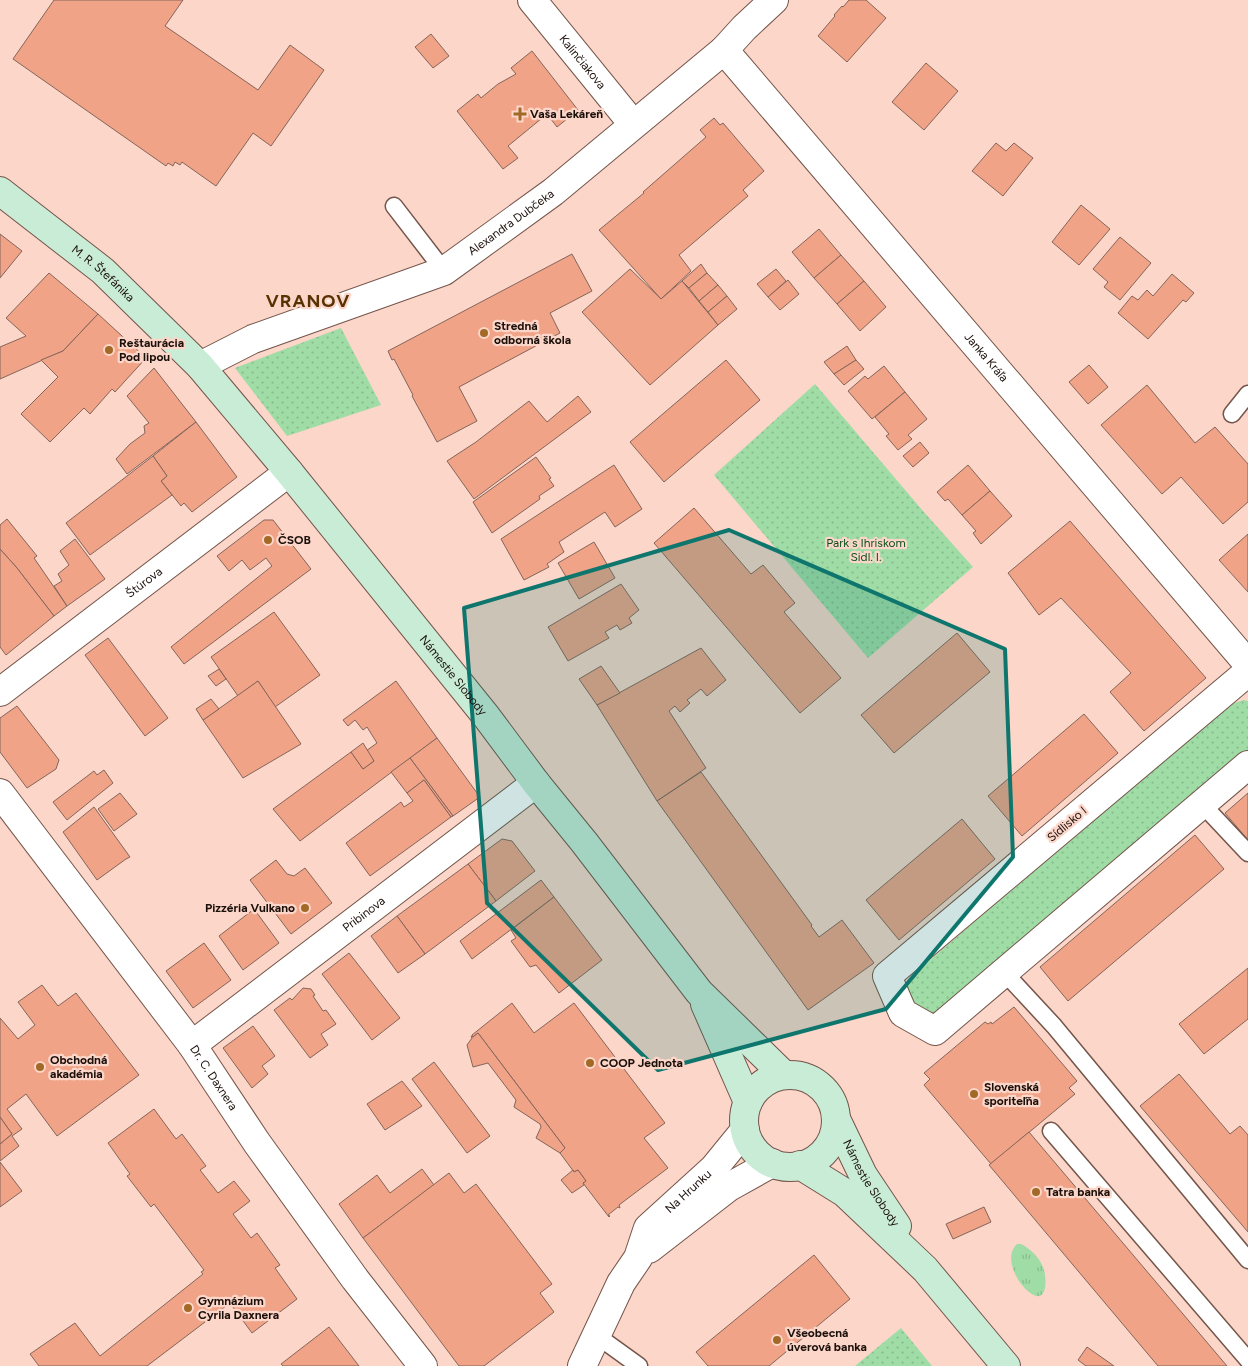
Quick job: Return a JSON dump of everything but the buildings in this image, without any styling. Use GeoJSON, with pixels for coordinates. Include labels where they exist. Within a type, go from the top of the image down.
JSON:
{"type":"FeatureCollection","features":[{"type":"Feature","properties":{"kind":"street","name":"Kalinčiakova"},"geometry":{"type":"LineString","coordinates":[[532,0],[633,124]]}},
{"type":"Feature","properties":{"kind":"street","name":"Alexandra Dubčeka"},"geometry":{"type":"LineString","coordinates":[[200,366],[252,340],[444,272],[553,192],[724,50],[774,0]]}},
{"type":"Feature","properties":{"kind":"street","name":"Janka Kráľa"},"geometry":{"type":"LineString","coordinates":[[724,50],[1248,664]]}},
{"type":"Feature","properties":{"kind":"street","name":"M. R. Štefánika"},"geometry":{"type":"LineString","coordinates":[[0,191],[103,272],[200,366]]}},
{"type":"Feature","properties":{"kind":"street","name":"Námestie Slobody"},"geometry":{"type":"LineString","coordinates":[[200,366],[289,472],[486,716],[536,784],[584,842],[699,992],[784,1075]]}},
{"type":"Feature","properties":{"kind":"street","name":"Štúrova"},"geometry":{"type":"LineString","coordinates":[[0,692],[289,472]]}},
{"type":"Feature","properties":{"kind":"street","name":"Sídlisko I"},"geometry":{"type":"LineString","coordinates":[[1004,972],[935,1031],[903,1013],[887,976],[1248,672]]}},
{"type":"Feature","properties":{"kind":"street"},"geometry":{"type":"LineString","coordinates":[[1004,972],[1248,765]]}},
{"type":"Feature","properties":{"kind":"street","name":"Pribinova"},"geometry":{"type":"LineString","coordinates":[[192,1044],[536,784]]}},
{"type":"Feature","properties":{"kind":"street","name":"Dr. C. Daxnera"},"geometry":{"type":"LineString","coordinates":[[0,793],[192,1044],[257,1143],[349,1271],[423,1366]]}},
{"type":"Feature","properties":{"kind":"street","name":"Námestie Slobody"},"geometry":{"type":"LineString","coordinates":[[699,992],[748,1102]]}},
{"type":"Feature","properties":{"kind":"street"},"geometry":{"type":"LineString","coordinates":[[784,1075],[799,1075],[814,1081],[826,1091],[834,1105],[837,1121],[834,1136],[826,1150],[814,1160],[800,1165],[786,1166],[772,1163],[760,1155],[751,1143],[745,1130],[748,1102],[756,1090],[768,1080],[784,1075]]}},
{"type":"Feature","properties":{"kind":"street","name":"Námestie Slobody"},"geometry":{"type":"LineString","coordinates":[[837,1121],[866,1180],[925,1269]]}},
{"type":"Feature","properties":{"kind":"street","name":"Na Hrunku"},"geometry":{"type":"LineString","coordinates":[[582,1366],[621,1283],[638,1258],[648,1228],[714,1168],[745,1130]]}},
{"type":"Feature","properties":{"kind":"street","name":"Na Hrunku"},"geometry":{"type":"LineString","coordinates":[[638,1258],[729,1186],[772,1163]]}},
{"type":"Feature","properties":{"kind":"street","name":"Námestie Slobody"},"geometry":{"type":"LineString","coordinates":[[800,1165],[845,1192],[925,1269],[1006,1366]]}},
{"type":"Feature","properties":{"kind":"lane"},"geometry":{"type":"LineString","coordinates":[[394,206],[444,272]]}},
{"type":"Feature","properties":{"kind":"lane"},"geometry":{"type":"LineString","coordinates":[[1232,414],[1248,394]]}},
{"type":"Feature","properties":{"kind":"lane"},"geometry":{"type":"LineString","coordinates":[[1202,804],[1248,853]]}},
{"type":"Feature","properties":{"kind":"lane"},"geometry":{"type":"LineString","coordinates":[[1004,972],[1054,1026],[1248,1260]]}},
{"type":"Feature","properties":{"kind":"lane"},"geometry":{"type":"LineString","coordinates":[[1052,1131],[1248,1360]]}},
{"type":"Feature","properties":{"kind":"lane"},"geometry":{"type":"LineString","coordinates":[[596,1336],[639,1366]]}},
{"type":"Feature","properties":{"kind":"highlighted area"},"geometry":{"type":"Polygon","coordinates":[[[729,530],[1005,649],[1013,857],[886,1009],[658,1070],[487,903],[464,608],[729,530]]]}},
{"type":"Feature","properties":{"kind":"green space"},"geometry":{"type":"Polygon","coordinates":[[[341,328],[381,405],[287,436],[235,368],[341,328]]]}},
{"type":"Feature","properties":{"kind":"green space","name":"Park s Ihriskom Sidl. I."},"geometry":{"type":"Polygon","coordinates":[[[815,384],[973,567],[868,658],[714,475],[815,384]]]}},
{"type":"Feature","properties":{"kind":"green space"},"geometry":{"type":"Polygon","coordinates":[[[1244,700],[1248,701],[1248,751],[938,1013],[929,1014],[914,1008],[908,993],[910,977],[1228,705],[1244,700]]]}},
{"type":"Feature","properties":{"kind":"green space"},"geometry":{"type":"Polygon","coordinates":[[[1017,1244],[1021,1244],[1032,1252],[1043,1266],[1045,1285],[1042,1294],[1039,1296],[1035,1296],[1024,1288],[1013,1270],[1011,1256],[1017,1244]]]}},
{"type":"Feature","properties":{"kind":"green space"},"geometry":{"type":"Polygon","coordinates":[[[901,1328],[932,1366],[855,1366],[901,1328]]]}},
{"type":"Feature","properties":{"kind":"place","name":"Vaša Lekáreň"},"geometry":{"type":"Point","coordinates":[520,114]}},
{"type":"Feature","properties":{"kind":"place","name":"Stredná odborná škola"},"geometry":{"type":"Point","coordinates":[484,333]}},
{"type":"Feature","properties":{"kind":"place","name":"Reštaurácia Pod lipou"},"geometry":{"type":"Point","coordinates":[109,350]}},
{"type":"Feature","properties":{"kind":"place","name":"ČSOB"},"geometry":{"type":"Point","coordinates":[268,540]}},
{"type":"Feature","properties":{"kind":"place","name":"Pizzéria Vulkano"},"geometry":{"type":"Point","coordinates":[305,908]}},
{"type":"Feature","properties":{"kind":"place","name":"COOP Jednota"},"geometry":{"type":"Point","coordinates":[590,1063]}},
{"type":"Feature","properties":{"kind":"place","name":"Obchodná akadémia"},"geometry":{"type":"Point","coordinates":[40,1067]}},
{"type":"Feature","properties":{"kind":"place","name":"Slovenská sporiteľňa"},"geometry":{"type":"Point","coordinates":[974,1094]}},
{"type":"Feature","properties":{"kind":"place","name":"Tatra banka"},"geometry":{"type":"Point","coordinates":[1036,1192]}},
{"type":"Feature","properties":{"kind":"place","name":"Gymnázium Cyrila Daxnera"},"geometry":{"type":"Point","coordinates":[188,1308]}},
{"type":"Feature","properties":{"kind":"place","name":"Všeobecná úverová banka"},"geometry":{"type":"Point","coordinates":[777,1340]}},
{"type":"Feature","properties":{"kind":"district","name":"VRANOV"},"geometry":{"type":"Point","coordinates":[308,301]}}]}
